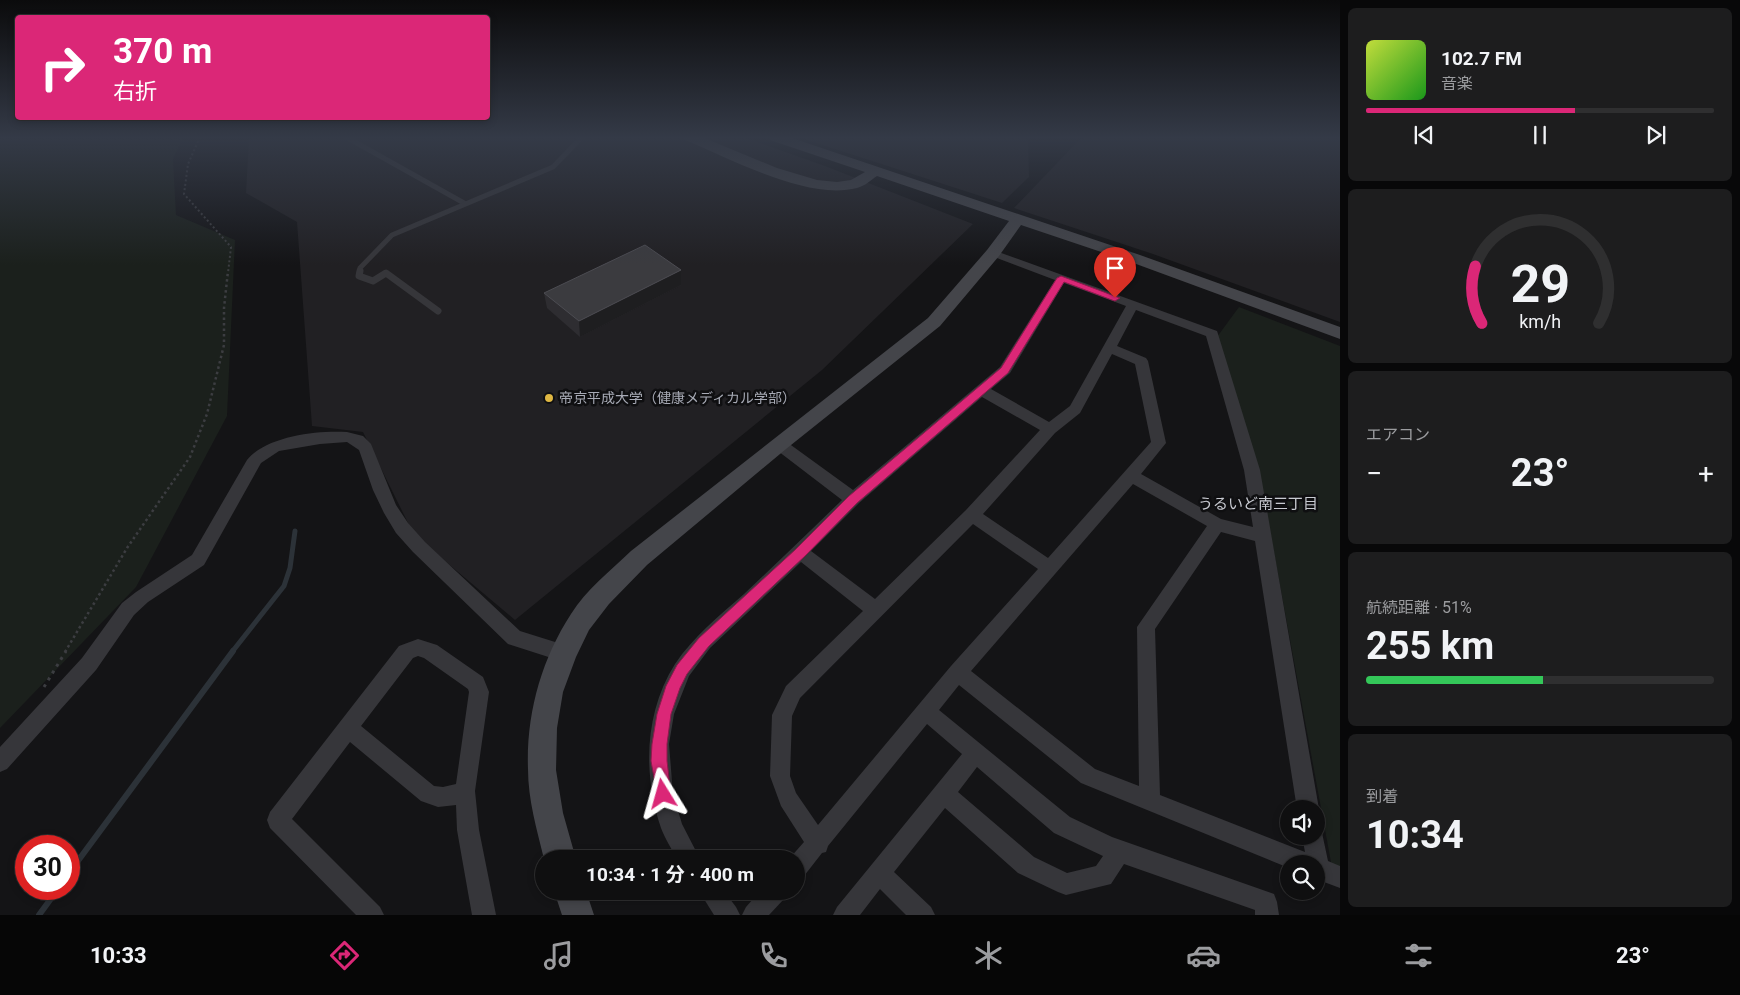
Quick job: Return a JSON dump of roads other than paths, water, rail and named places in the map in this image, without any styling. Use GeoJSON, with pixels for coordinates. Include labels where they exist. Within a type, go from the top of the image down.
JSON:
{"type":"FeatureCollection","features":[{"type":"Feature","properties":{"kind":"street"},"geometry":{"type":"LineString","coordinates":[[801,180],[822,185],[842,186],[861,180]]}},
{"type":"Feature","properties":{"kind":"street"},"geometry":{"type":"LineString","coordinates":[[897,180],[1134,258],[1340,333]]}},
{"type":"Feature","properties":{"kind":"street"},"geometry":{"type":"LineString","coordinates":[[558,850],[548,813],[542,770],[543,728],[549,692],[564,653],[580,622],[600,596],[639,558],[779,444],[934,322],[993,253],[1017,220]]}},
{"type":"Feature","properties":{"kind":"street"},"geometry":{"type":"LineString","coordinates":[[993,253],[1212,334],[1252,470],[1306,800]]}},
{"type":"Feature","properties":{"kind":"street"},"geometry":{"type":"LineString","coordinates":[[684,850],[672,828],[661,777],[659,744],[668,700],[682,670],[704,642],[800,552],[853,499],[1005,370],[1061,278]]}},
{"type":"Feature","properties":{"kind":"street"},"geometry":{"type":"LineString","coordinates":[[818,844],[788,799],[780,776],[782,715],[793,692],[972,515],[1050,429],[1075,409],[1133,304]]}},
{"type":"Feature","properties":{"kind":"street"},"geometry":{"type":"LineString","coordinates":[[805,858],[958,672],[1159,443],[1141,361],[1108,347]]}},
{"type":"Feature","properties":{"kind":"street"},"geometry":{"type":"LineString","coordinates":[[981,390],[1050,429]]}},
{"type":"Feature","properties":{"kind":"street"},"geometry":{"type":"LineString","coordinates":[[0,762],[88,664],[128,609],[142,597],[198,560],[252,464],[266,451],[285,444],[340,436],[362,442],[366,448],[380,490],[390,509],[402,528],[419,547],[514,638],[564,653]]}},
{"type":"Feature","properties":{"kind":"street"},"geometry":{"type":"LineString","coordinates":[[779,444],[853,499]]}},
{"type":"Feature","properties":{"kind":"street"},"geometry":{"type":"LineString","coordinates":[[1132,476],[1217,524],[1262,536]]}},
{"type":"Feature","properties":{"kind":"street"},"geometry":{"type":"LineString","coordinates":[[972,515],[1049,568]]}},
{"type":"Feature","properties":{"kind":"street"},"geometry":{"type":"LineString","coordinates":[[1150,800],[1146,627],[1217,524]]}},
{"type":"Feature","properties":{"kind":"street"},"geometry":{"type":"LineString","coordinates":[[800,552],[876,610]]}},
{"type":"Feature","properties":{"kind":"street"},"geometry":{"type":"LineString","coordinates":[[372,915],[278,820],[406,652],[418,647],[430,651],[476,682],[479,692],[465,791],[468,830],[484,915]]}},
{"type":"Feature","properties":{"kind":"street"},"geometry":{"type":"LineString","coordinates":[[958,672],[1088,776],[1284,855]]}},
{"type":"Feature","properties":{"kind":"street"},"geometry":{"type":"LineString","coordinates":[[926,711],[1062,825],[1120,851],[1266,902],[1267,915]]}},
{"type":"Feature","properties":{"kind":"street"},"geometry":{"type":"LineString","coordinates":[[348,728],[428,794],[438,799],[450,798],[465,791]]}},
{"type":"Feature","properties":{"kind":"street"},"geometry":{"type":"LineString","coordinates":[[845,915],[976,753]]}},
{"type":"Feature","properties":{"kind":"street"},"geometry":{"type":"LineString","coordinates":[[943,793],[1026,865],[1066,884],[1103,876],[1120,851]]}},
{"type":"Feature","properties":{"kind":"street"},"geometry":{"type":"LineString","coordinates":[[1325,871],[1340,877]]}},
{"type":"Feature","properties":{"kind":"street"},"geometry":{"type":"LineString","coordinates":[[879,873],[923,915]]}},
{"type":"Feature","properties":{"kind":"street"},"geometry":{"type":"LineString","coordinates":[[573,900],[578,915]]}},
{"type":"Feature","properties":{"kind":"street"},"geometry":{"type":"LineString","coordinates":[[717,900],[728,915]]}},
{"type":"Feature","properties":{"kind":"street"},"geometry":{"type":"LineString","coordinates":[[754,915],[768,900]]}},
{"type":"Feature","properties":{"kind":"lane"},"geometry":{"type":"LineString","coordinates":[[422,180],[464,203]]}},
{"type":"Feature","properties":{"kind":"lane"},"geometry":{"type":"LineString","coordinates":[[438,311],[386,274],[373,281],[359,276],[360,268],[392,235],[522,180]]}},
{"type":"Feature","properties":{"kind":"waterway"},"geometry":{"type":"LineString","coordinates":[[232,652],[284,586],[290,568],[295,531]]}},
{"type":"Feature","properties":{"kind":"waterway"},"geometry":{"type":"LineString","coordinates":[[80,858],[233,651]]}},
{"type":"Feature","properties":{"kind":"waterway"},"geometry":{"type":"LineString","coordinates":[[39,915],[50,900]]}},
{"type":"Feature","properties":{"kind":"place","name":"帝京平成大学（健康メディカル学部）"},"geometry":{"type":"Point","coordinates":[549,398]}},
{"type":"Feature","properties":{"kind":"district","name":"うるいど南三丁目"},"geometry":{"type":"Point","coordinates":[1258,504]}}]}
